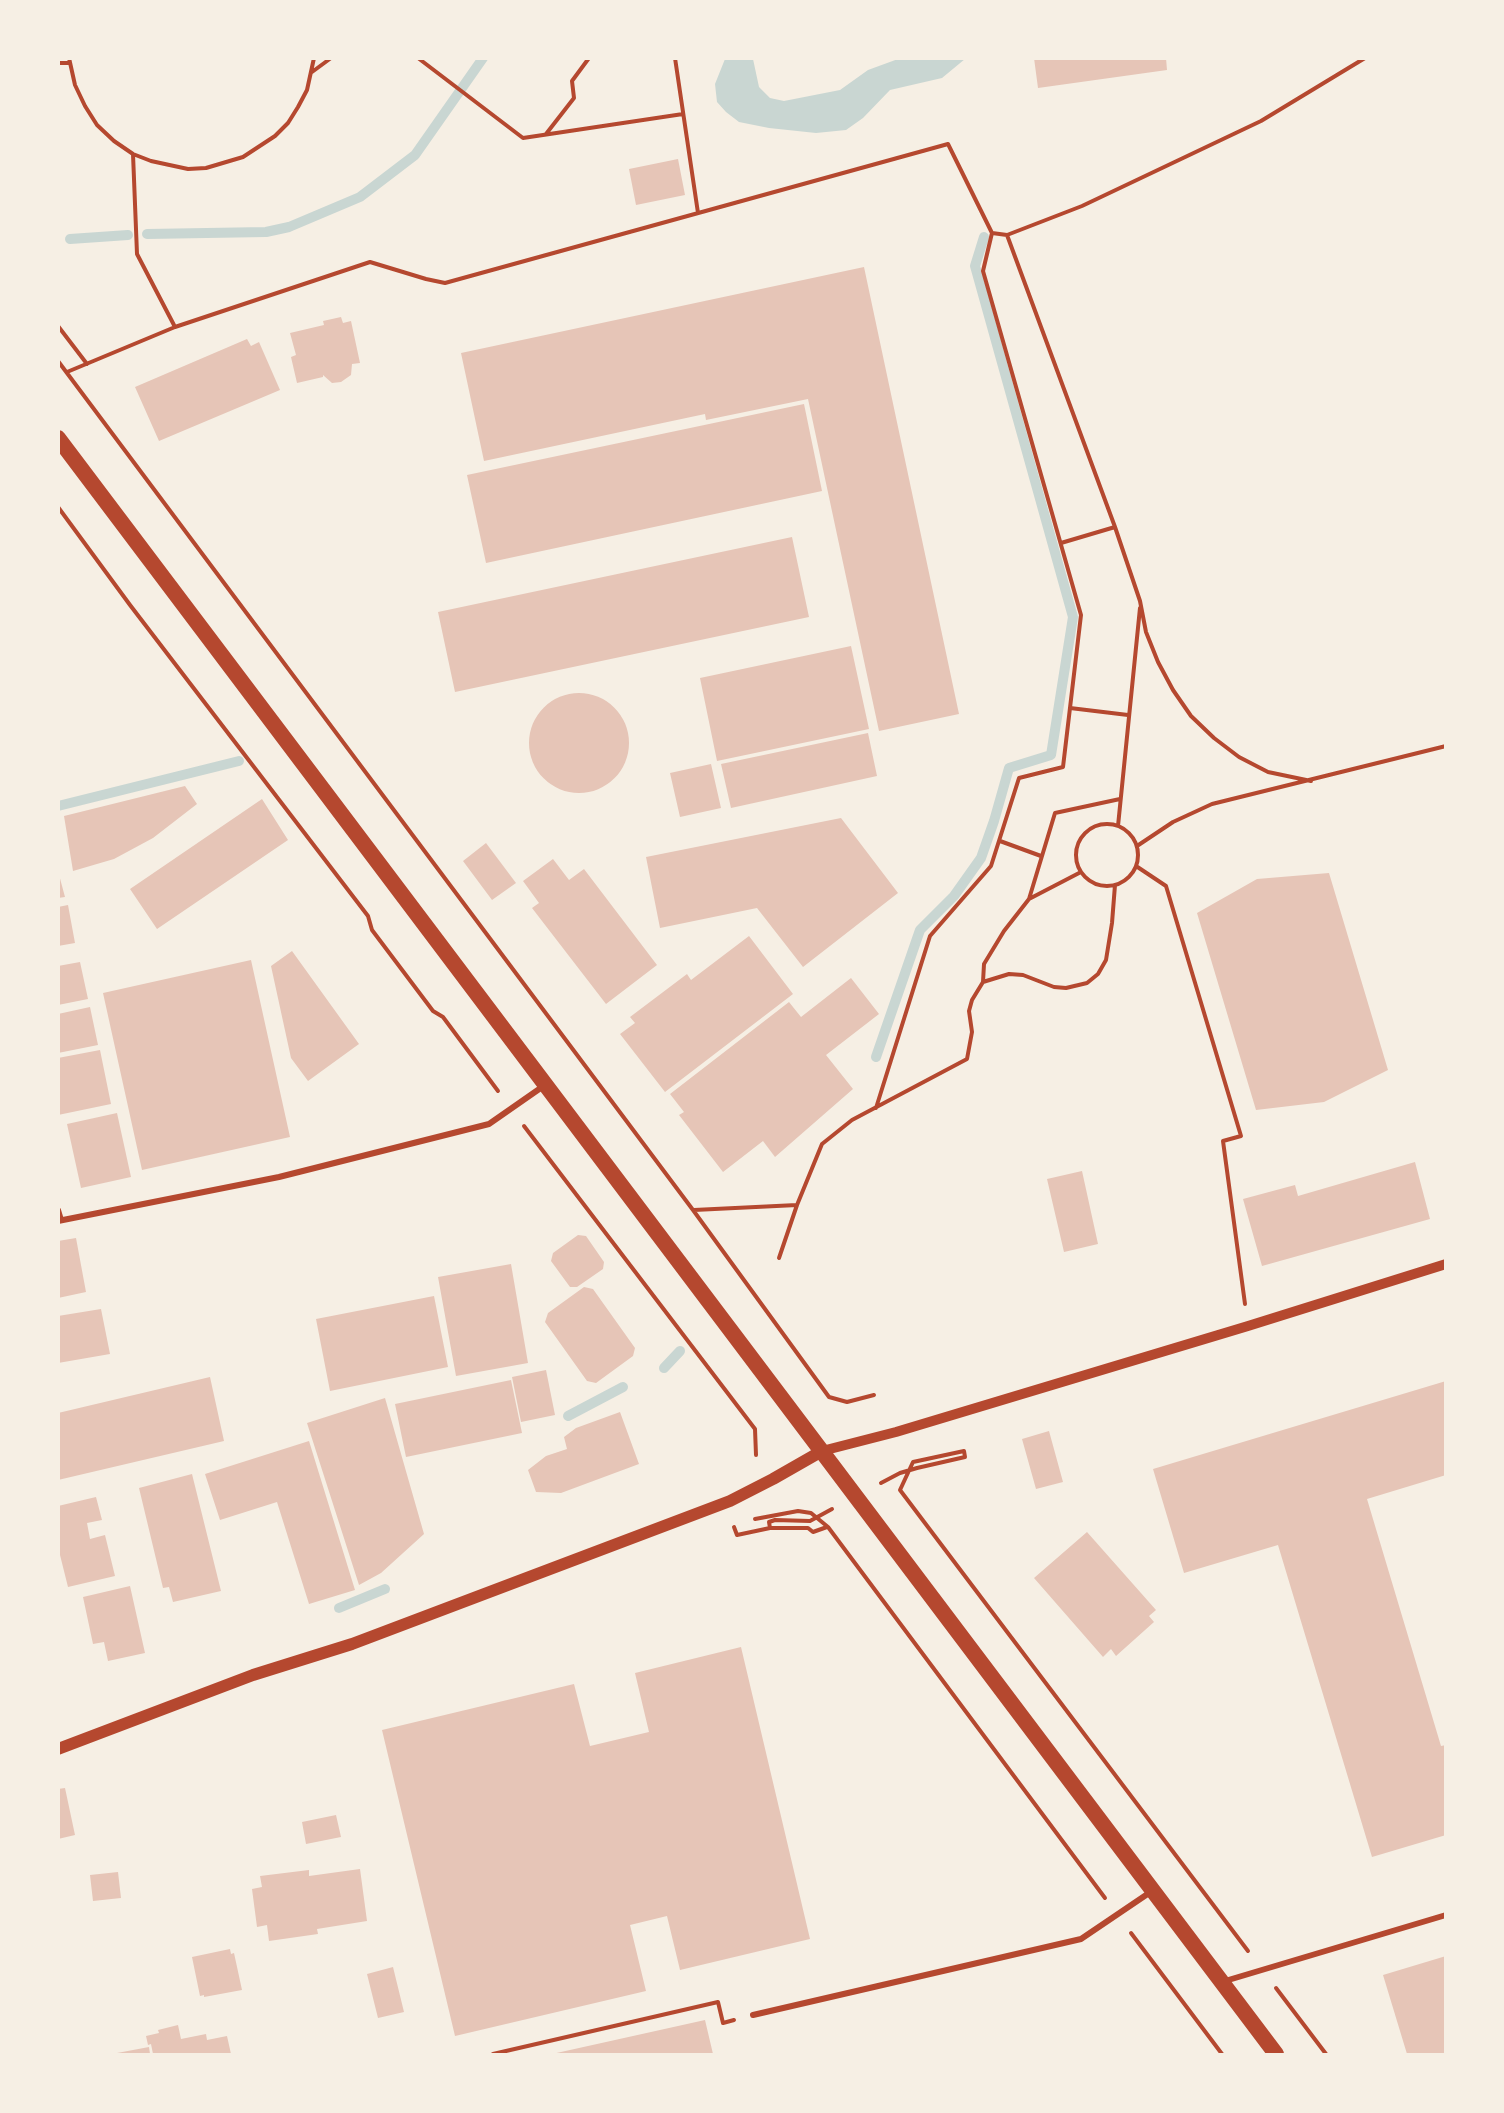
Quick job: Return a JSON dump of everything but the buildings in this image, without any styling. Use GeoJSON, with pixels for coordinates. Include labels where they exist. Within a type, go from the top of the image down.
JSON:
{"type":"FeatureCollection","features":[{"type":"Feature","properties":{"kind":"highway"},"geometry":{"type":"LineString","coordinates":[[58,438],[1276,2055]]}},
{"type":"Feature","properties":{"kind":"main road"},"geometry":{"type":"LineString","coordinates":[[58,1749],[253,1675],[352,1644],[730,1501],[822,1451]]}},
{"type":"Feature","properties":{"kind":"street"},"geometry":{"type":"LineString","coordinates":[[58,1210],[60,1221],[290,1174],[489,1124],[546,1084]]}},
{"type":"Feature","properties":{"kind":"street"},"geometry":{"type":"LineString","coordinates":[[822,1451],[896,1432],[1446,1264]]}},
{"type":"Feature","properties":{"kind":"street"},"geometry":{"type":"LineString","coordinates":[[753,2016],[1082,1939],[1153,1891]]}},
{"type":"Feature","properties":{"kind":"street"},"geometry":{"type":"LineString","coordinates":[[1222,1982],[1446,1915]]}},
{"type":"Feature","properties":{"kind":"path"},"geometry":{"type":"LineString","coordinates":[[58,63],[69,61],[75,85],[85,106],[97,125],[114,141],[133,154],[169,166],[188,169],[207,168],[243,157],[275,136],[288,123],[306,90],[314,58]]}},
{"type":"Feature","properties":{"kind":"path"},"geometry":{"type":"LineString","coordinates":[[312,72],[331,58]]}},
{"type":"Feature","properties":{"kind":"path"},"geometry":{"type":"LineString","coordinates":[[418,58],[523,138],[683,114]]}},
{"type":"Feature","properties":{"kind":"path"},"geometry":{"type":"LineString","coordinates":[[545,134],[574,98],[572,81],[589,58]]}},
{"type":"Feature","properties":{"kind":"path"},"geometry":{"type":"LineString","coordinates":[[675,58],[698,213]]}},
{"type":"Feature","properties":{"kind":"path"},"geometry":{"type":"LineString","coordinates":[[992,233],[1007,235],[1082,206],[1261,121],[1365,58]]}},
{"type":"Feature","properties":{"kind":"path"},"geometry":{"type":"LineString","coordinates":[[67,372],[175,327],[370,262],[426,279],[445,282],[948,144],[992,233],[983,272],[1081,615],[1063,767],[1019,778],[991,866],[930,936],[876,1108]]}},
{"type":"Feature","properties":{"kind":"path"},"geometry":{"type":"LineString","coordinates":[[133,154],[137,254],[175,327]]}},
{"type":"Feature","properties":{"kind":"path"},"geometry":{"type":"LineString","coordinates":[[1007,235],[1115,527],[1140,601],[1146,632],[1173,690],[1191,716],[1239,757],[1268,772],[1311,781]]}},
{"type":"Feature","properties":{"kind":"path"},"geometry":{"type":"LineString","coordinates":[[58,326],[87,364]]}},
{"type":"Feature","properties":{"kind":"path"},"geometry":{"type":"LineString","coordinates":[[58,361],[693,1210],[829,1397],[847,1402],[874,1395]]}},
{"type":"Feature","properties":{"kind":"path"},"geometry":{"type":"LineString","coordinates":[[58,507],[368,916],[372,930],[426,1002],[433,1011],[443,1017],[755,1429],[756,1455]]}},
{"type":"Feature","properties":{"kind":"path"},"geometry":{"type":"LineString","coordinates":[[1061,543],[1115,527]]}},
{"type":"Feature","properties":{"kind":"path"},"geometry":{"type":"LineString","coordinates":[[1118,826],[1140,601]]}},
{"type":"Feature","properties":{"kind":"path"},"geometry":{"type":"LineString","coordinates":[[1070,708],[1128,715]]}},
{"type":"Feature","properties":{"kind":"path"},"geometry":{"type":"LineString","coordinates":[[1137,846],[1173,822],[1212,804],[1446,746]]}},
{"type":"Feature","properties":{"kind":"path"},"geometry":{"type":"LineString","coordinates":[[779,1258],[797,1205],[822,1144],[852,1120],[966,1059],[972,1032],[969,1011],[972,1000],[983,982],[984,964],[1029,899],[1055,813],[1120,799]]}},
{"type":"Feature","properties":{"kind":"path"},"geometry":{"type":"LineString","coordinates":[[1107,824],[1118,826],[1130,834],[1137,846],[1136,866],[1124,881],[1114,885],[1095,884],[1081,872],[1077,862],[1080,840],[1096,826],[1107,824]]}},
{"type":"Feature","properties":{"kind":"path"},"geometry":{"type":"LineString","coordinates":[[1000,841],[1041,856]]}},
{"type":"Feature","properties":{"kind":"path"},"geometry":{"type":"LineString","coordinates":[[1136,866],[1166,886],[1241,1136],[1223,1141],[1248,1326]]}},
{"type":"Feature","properties":{"kind":"path"},"geometry":{"type":"LineString","coordinates":[[1029,899],[1081,872]]}},
{"type":"Feature","properties":{"kind":"path"},"geometry":{"type":"LineString","coordinates":[[983,982],[1009,974],[1023,975],[1054,987],[1066,988],[1087,983],[1098,975],[1106,960],[1112,924],[1114,885]]}},
{"type":"Feature","properties":{"kind":"path"},"geometry":{"type":"LineString","coordinates":[[693,1210],[797,1205]]}},
{"type":"Feature","properties":{"kind":"path"},"geometry":{"type":"LineString","coordinates":[[917,1468],[965,1456],[964,1450],[914,1462],[900,1490],[1326,2055]]}},
{"type":"Feature","properties":{"kind":"path"},"geometry":{"type":"LineString","coordinates":[[749,1521],[798,1511],[811,1513],[828,1527],[1222,2055]]}},
{"type":"Feature","properties":{"kind":"path"},"geometry":{"type":"LineString","coordinates":[[742,1524],[734,1527],[737,1535],[768,1528],[808,1528],[813,1532],[828,1527]]}},
{"type":"Feature","properties":{"kind":"path"},"geometry":{"type":"LineString","coordinates":[[493,2055],[718,2002],[723,2023],[753,2016]]}},
{"type":"Feature","properties":{"kind":"shaded area"},"geometry":{"type":"Polygon","coordinates":[[[725,59],[753,59],[759,87],[770,98],[784,101],[840,90],[868,70],[898,59],[965,59],[942,78],[890,90],[863,118],[846,130],[816,133],[739,122],[726,112],[717,102],[715,84],[725,59]]]}},
{"type":"Feature","properties":{"kind":"waterway"},"geometry":{"type":"LineString","coordinates":[[147,234],[266,232],[289,227],[360,197],[415,155],[483,58]]}},
{"type":"Feature","properties":{"kind":"waterway"},"geometry":{"type":"LineString","coordinates":[[70,239],[128,235]]}},
{"type":"Feature","properties":{"kind":"waterway"},"geometry":{"type":"LineString","coordinates":[[876,1057],[920,930],[954,896],[981,858],[1009,768],[1051,755],[1073,617],[975,266],[984,237]]}},
{"type":"Feature","properties":{"kind":"waterway"},"geometry":{"type":"LineString","coordinates":[[58,806],[239,761]]}},
{"type":"Feature","properties":{"kind":"waterway"},"geometry":{"type":"LineString","coordinates":[[664,1368],[680,1351]]}},
{"type":"Feature","properties":{"kind":"waterway"},"geometry":{"type":"LineString","coordinates":[[568,1416],[623,1387]]}},
{"type":"Feature","properties":{"kind":"waterway"},"geometry":{"type":"LineString","coordinates":[[339,1608],[385,1589]]}}]}
